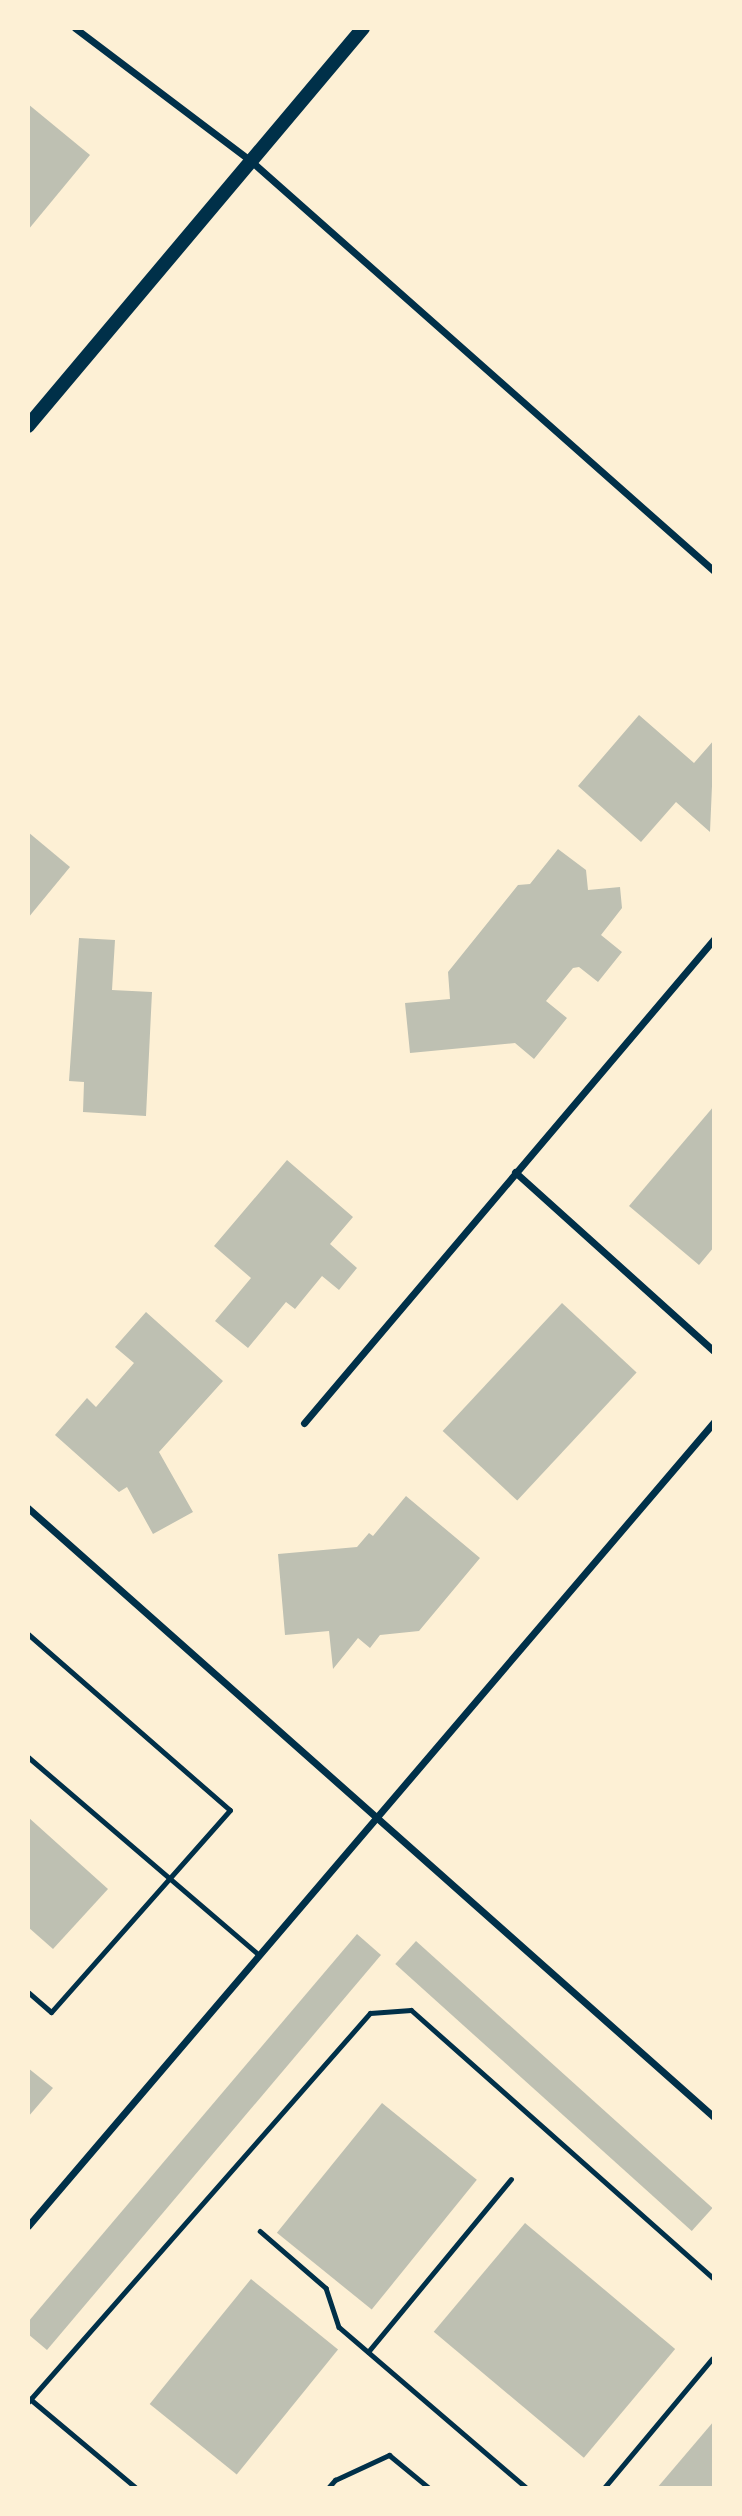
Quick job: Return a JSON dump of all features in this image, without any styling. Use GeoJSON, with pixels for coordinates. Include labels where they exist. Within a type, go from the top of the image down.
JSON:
{"type":"FeatureCollection","features":[{"type":"Feature","properties":{"kind":"main road"},"geometry":{"type":"LineString","coordinates":[[28,426],[363,28]]}},
{"type":"Feature","properties":{"kind":"street"},"geometry":{"type":"LineString","coordinates":[[75,28],[251,161],[714,571]]}},
{"type":"Feature","properties":{"kind":"street"},"geometry":{"type":"LineString","coordinates":[[304,1423],[714,939]]}},
{"type":"Feature","properties":{"kind":"street"},"geometry":{"type":"LineString","coordinates":[[515,1172],[714,1351]]}},
{"type":"Feature","properties":{"kind":"street"},"geometry":{"type":"LineString","coordinates":[[28,2226],[714,1422]]}},
{"type":"Feature","properties":{"kind":"street"},"geometry":{"type":"LineString","coordinates":[[28,1508],[714,2117]]}},
{"type":"Feature","properties":{"kind":"lane"},"geometry":{"type":"LineString","coordinates":[[28,1634],[230,1810],[51,2012],[28,1992]]}},
{"type":"Feature","properties":{"kind":"lane"},"geometry":{"type":"LineString","coordinates":[[28,1757],[259,1955]]}},
{"type":"Feature","properties":{"kind":"lane"},"geometry":{"type":"LineString","coordinates":[[136,2488],[29,2399],[370,2014],[411,2010],[714,2279]]}},
{"type":"Feature","properties":{"kind":"lane"},"geometry":{"type":"LineString","coordinates":[[328,2488],[335,2480],[389,2455],[429,2488]]}},
{"type":"Feature","properties":{"kind":"path"},"geometry":{"type":"LineString","coordinates":[[368,2352],[511,2179]]}},
{"type":"Feature","properties":{"kind":"path"},"geometry":{"type":"LineString","coordinates":[[260,2231],[326,2288],[339,2327],[527,2488]]}},
{"type":"Feature","properties":{"kind":"path"},"geometry":{"type":"LineString","coordinates":[[604,2488],[712,2359]]}},
{"type":"Feature","properties":{"kind":"building"},"geometry":{"type":"Polygon","coordinates":[[[28,104],[90,155],[28,230],[28,104]]]}},
{"type":"Feature","properties":{"kind":"building"},"geometry":{"type":"Polygon","coordinates":[[[639,715],[694,763],[714,740],[710,832],[676,802],[641,842],[578,786],[639,715]]]}},
{"type":"Feature","properties":{"kind":"building"},"geometry":{"type":"Polygon","coordinates":[[[28,832],[70,867],[28,918],[28,832]]]}},
{"type":"Feature","properties":{"kind":"building"},"geometry":{"type":"Polygon","coordinates":[[[558,849],[586,870],[588,890],[620,887],[622,908],[601,935],[622,952],[598,982],[579,967],[573,968],[546,1001],[567,1018],[534,1059],[515,1043],[410,1053],[405,1003],[450,999],[448,972],[518,885],[530,884],[558,849]]]}},
{"type":"Feature","properties":{"kind":"building"},"geometry":{"type":"Polygon","coordinates":[[[79,938],[115,940],[112,990],[152,992],[146,1116],[83,1112],[84,1082],[69,1081],[79,938]]]}},
{"type":"Feature","properties":{"kind":"building"},"geometry":{"type":"Polygon","coordinates":[[[714,1106],[714,1247],[699,1265],[629,1206],[714,1106]]]}},
{"type":"Feature","properties":{"kind":"building"},"geometry":{"type":"Polygon","coordinates":[[[287,1160],[353,1217],[330,1244],[357,1268],[339,1290],[322,1276],[295,1309],[286,1302],[248,1348],[215,1321],[251,1278],[214,1246],[287,1160]]]}},
{"type":"Feature","properties":{"kind":"building"},"geometry":{"type":"Polygon","coordinates":[[[562,1303],[637,1373],[517,1501],[443,1431],[562,1303]]]}},
{"type":"Feature","properties":{"kind":"building"},"geometry":{"type":"Polygon","coordinates":[[[146,1312],[223,1381],[159,1452],[193,1512],[153,1534],[127,1487],[119,1492],[55,1435],[87,1398],[96,1407],[134,1363],[115,1347],[146,1312]]]}},
{"type":"Feature","properties":{"kind":"building"},"geometry":{"type":"Polygon","coordinates":[[[406,1496],[480,1558],[419,1631],[380,1635],[370,1648],[358,1638],[333,1669],[329,1631],[285,1635],[278,1554],[357,1547],[369,1533],[373,1536],[406,1496]]]}},
{"type":"Feature","properties":{"kind":"building"},"geometry":{"type":"Polygon","coordinates":[[[28,1817],[108,1889],[53,1949],[28,1927],[28,1817]]]}},
{"type":"Feature","properties":{"kind":"building"},"geometry":{"type":"Polygon","coordinates":[[[357,1934],[381,1955],[47,2350],[28,2334],[28,2322],[357,1934]]]}},
{"type":"Feature","properties":{"kind":"building"},"geometry":{"type":"Polygon","coordinates":[[[416,1941],[713,2208],[692,2231],[395,1964],[416,1941]]]}},
{"type":"Feature","properties":{"kind":"building"},"geometry":{"type":"Polygon","coordinates":[[[28,2068],[53,2088],[28,2117],[28,2068]]]}},
{"type":"Feature","properties":{"kind":"building"},"geometry":{"type":"Polygon","coordinates":[[[382,2103],[477,2180],[372,2310],[277,2233],[382,2103]]]}},
{"type":"Feature","properties":{"kind":"building"},"geometry":{"type":"Polygon","coordinates":[[[525,2223],[675,2349],[584,2458],[434,2332],[525,2223]]]}},
{"type":"Feature","properties":{"kind":"building"},"geometry":{"type":"Polygon","coordinates":[[[251,2279],[338,2349],[237,2475],[150,2404],[251,2279]]]}},
{"type":"Feature","properties":{"kind":"building"},"geometry":{"type":"Polygon","coordinates":[[[714,2421],[714,2488],[657,2488],[714,2421]]]}}]}
